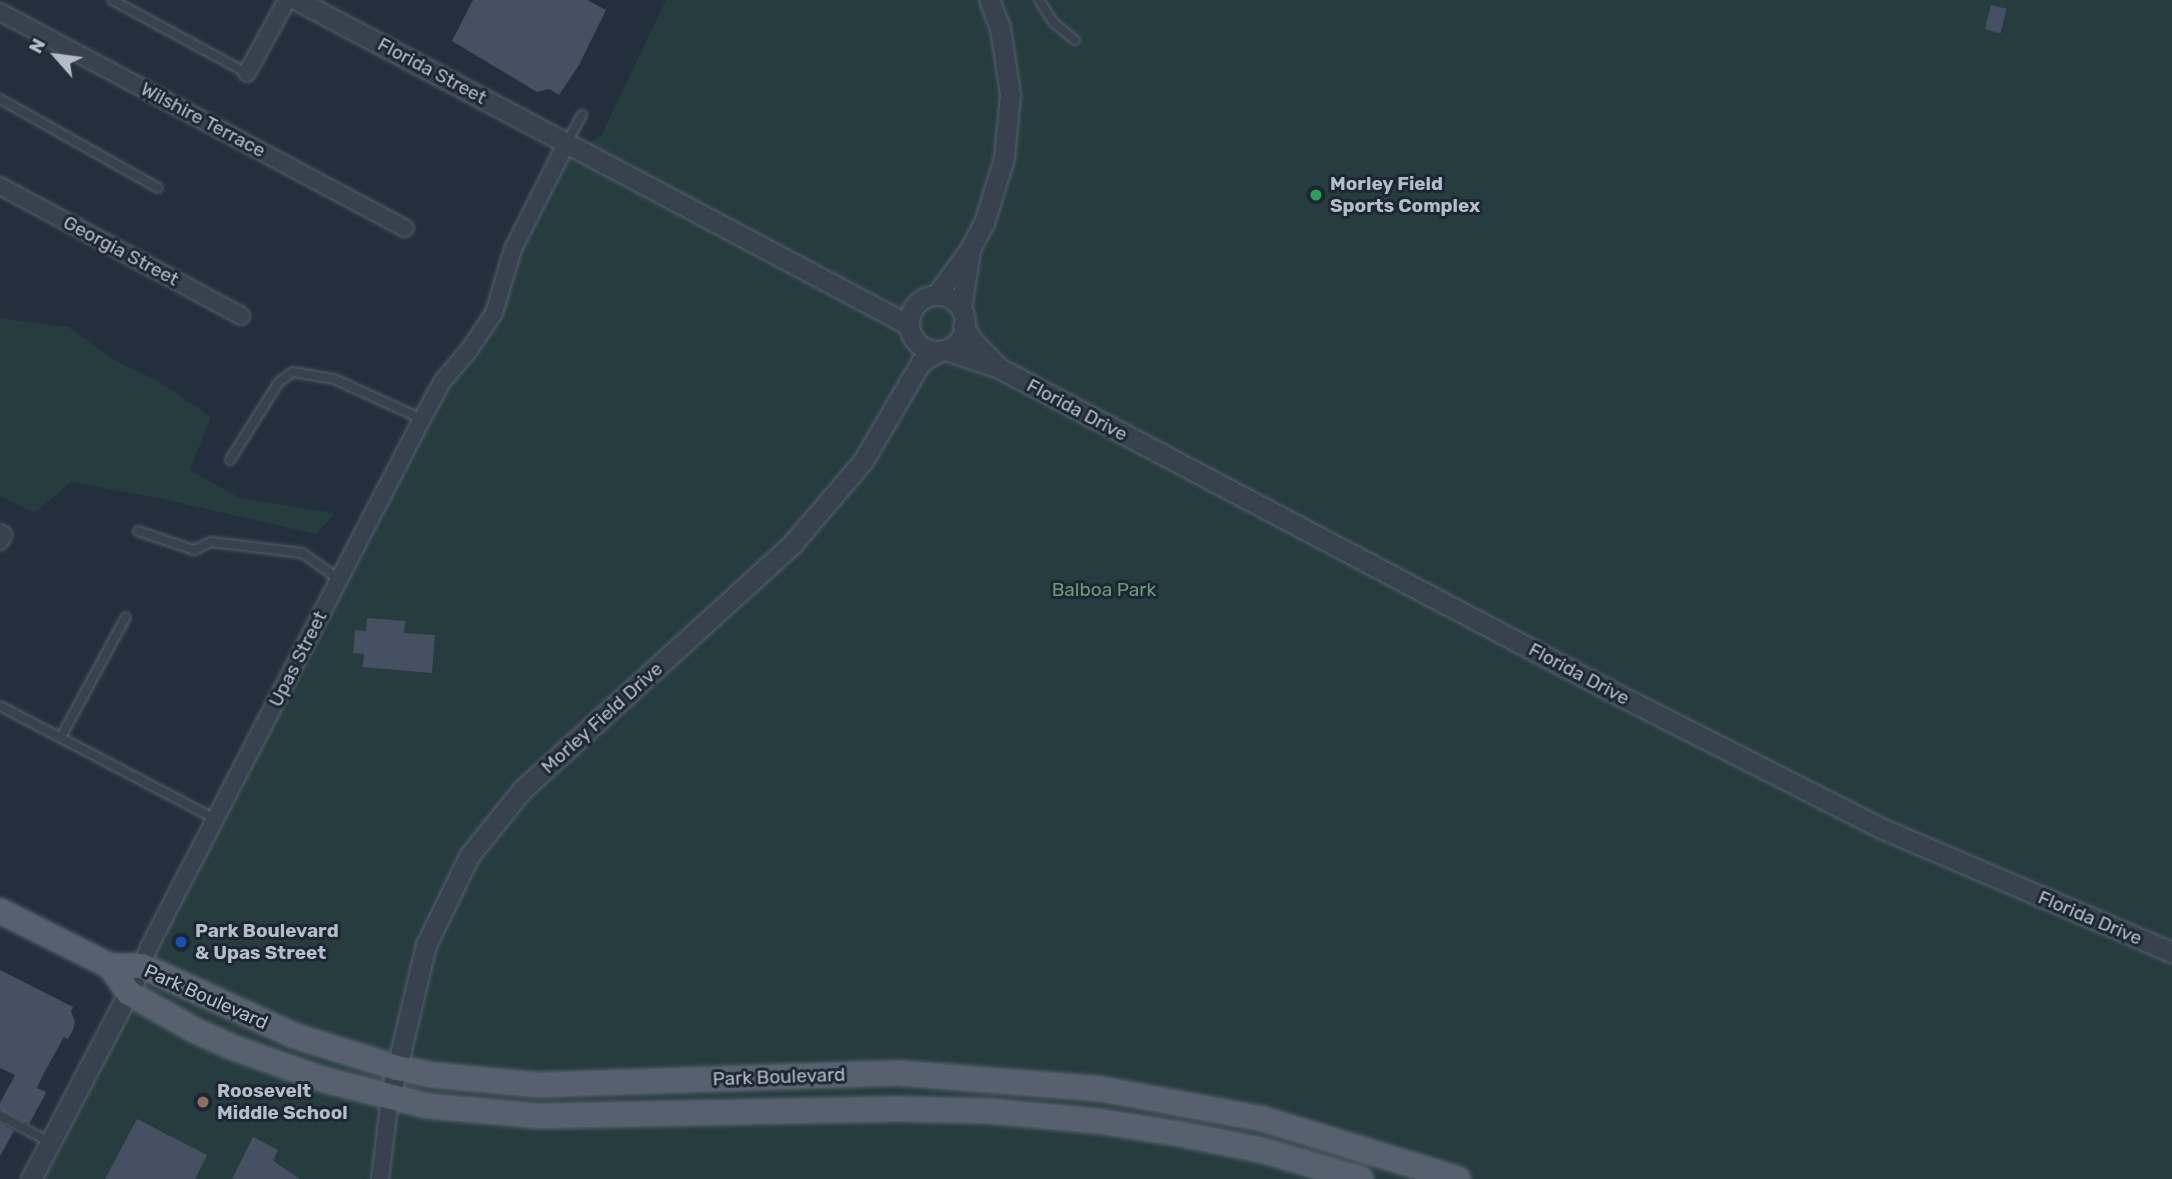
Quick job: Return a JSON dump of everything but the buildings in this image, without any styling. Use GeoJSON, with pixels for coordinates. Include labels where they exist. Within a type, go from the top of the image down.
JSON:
{"type":"FeatureCollection","features":[{"type":"Feature","properties":{"kind":"main road","name":"Park Boulevard"},"geometry":{"type":"LineString","coordinates":[[0,911],[110,966],[142,966],[295,1035],[397,1068],[432,1075],[538,1085],[898,1073],[1101,1089],[1263,1119],[1458,1179]]}},
{"type":"Feature","properties":{"kind":"main road","name":"Park Boulevard"},"geometry":{"type":"LineString","coordinates":[[110,966],[129,993],[234,1048],[325,1080],[428,1107],[539,1116],[898,1108],[1015,1114],[1098,1121],[1180,1134],[1261,1150],[1361,1179]]}},
{"type":"Feature","properties":{"kind":"street"},"geometry":{"type":"LineString","coordinates":[[247,74],[286,0]]}},
{"type":"Feature","properties":{"kind":"street","name":"Florida Street"},"geometry":{"type":"LineString","coordinates":[[297,0],[567,142]]}},
{"type":"Feature","properties":{"kind":"street"},"geometry":{"type":"LineString","coordinates":[[911,331],[915,307],[929,297],[970,249],[984,223],[1004,158],[1010,94],[1000,29],[989,0]]}},
{"type":"Feature","properties":{"kind":"street","name":"Wilshire Terrace"},"geometry":{"type":"LineString","coordinates":[[0,12],[405,228]]}},
{"type":"Feature","properties":{"kind":"street"},"geometry":{"type":"LineString","coordinates":[[567,142],[855,296],[911,331],[932,351],[955,345],[962,317],[970,249]]}},
{"type":"Feature","properties":{"kind":"street","name":"Upas Street"},"geometry":{"type":"LineString","coordinates":[[30,1179],[129,993],[215,819],[422,419],[442,382],[469,350],[494,313],[513,249],[567,142]]}},
{"type":"Feature","properties":{"kind":"street","name":"Georgia Street"},"geometry":{"type":"LineString","coordinates":[[0,186],[242,316]]}},
{"type":"Feature","properties":{"kind":"street"},"geometry":{"type":"LineString","coordinates":[[855,296],[901,305],[929,297],[955,302],[962,317]]}},
{"type":"Feature","properties":{"kind":"street","name":"Florida Drive"},"geometry":{"type":"LineString","coordinates":[[962,317],[999,368]]}},
{"type":"Feature","properties":{"kind":"street","name":"Morley Field Drive"},"geometry":{"type":"LineString","coordinates":[[903,390],[911,331]]}},
{"type":"Feature","properties":{"kind":"street","name":"Florida Drive"},"geometry":{"type":"LineString","coordinates":[[942,350],[999,368],[1761,769],[1883,829],[2172,952]]}},
{"type":"Feature","properties":{"kind":"street","name":"Morley Field Drive"},"geometry":{"type":"LineString","coordinates":[[390,1097],[426,945],[469,856],[522,790],[793,543],[863,461],[921,362],[942,350]]}},
{"type":"Feature","properties":{"kind":"street"},"geometry":{"type":"LineString","coordinates":[[380,1179],[390,1097]]}},
{"type":"Feature","properties":{"kind":"lane"},"geometry":{"type":"LineString","coordinates":[[113,0],[247,74]]}},
{"type":"Feature","properties":{"kind":"lane"},"geometry":{"type":"LineString","coordinates":[[1039,0],[1054,23],[1075,40]]}},
{"type":"Feature","properties":{"kind":"lane"},"geometry":{"type":"LineString","coordinates":[[0,99],[158,188]]}},
{"type":"Feature","properties":{"kind":"lane"},"geometry":{"type":"LineString","coordinates":[[567,142],[582,115]]}},
{"type":"Feature","properties":{"kind":"lane"},"geometry":{"type":"LineString","coordinates":[[230,460],[279,382],[293,372],[334,379],[422,419]]}},
{"type":"Feature","properties":{"kind":"lane"},"geometry":{"type":"LineString","coordinates":[[138,531],[194,550],[211,542],[302,553],[340,579]]}},
{"type":"Feature","properties":{"kind":"lane"},"geometry":{"type":"LineString","coordinates":[[61,737],[126,617]]}},
{"type":"Feature","properties":{"kind":"lane"},"geometry":{"type":"LineString","coordinates":[[0,706],[215,819]]}},
{"type":"Feature","properties":{"kind":"lane"},"geometry":{"type":"LineString","coordinates":[[0,1116],[50,1142]]}},
{"type":"Feature","properties":{"kind":"green space","name":"Balboa Park"},"geometry":{"type":"Polygon","coordinates":[[[666,0],[2172,0],[2172,1179],[35,1179],[564,158],[601,136],[666,0]]]}},
{"type":"Feature","properties":{"kind":"green space"},"geometry":{"type":"Polygon","coordinates":[[[0,318],[68,327],[116,361],[158,381],[211,417],[190,470],[239,498],[335,513],[316,534],[163,499],[71,482],[34,513],[0,496],[0,318]]]}},
{"type":"Feature","properties":{"kind":"place","name":"Morley Field Sports Complex"},"geometry":{"type":"Point","coordinates":[1316,195]}},
{"type":"Feature","properties":{"kind":"place","name":"Park Boulevard & Upas Street"},"geometry":{"type":"Point","coordinates":[181,942]}},
{"type":"Feature","properties":{"kind":"place","name":"Roosevelt Middle School"},"geometry":{"type":"Point","coordinates":[203,1102]}}]}
